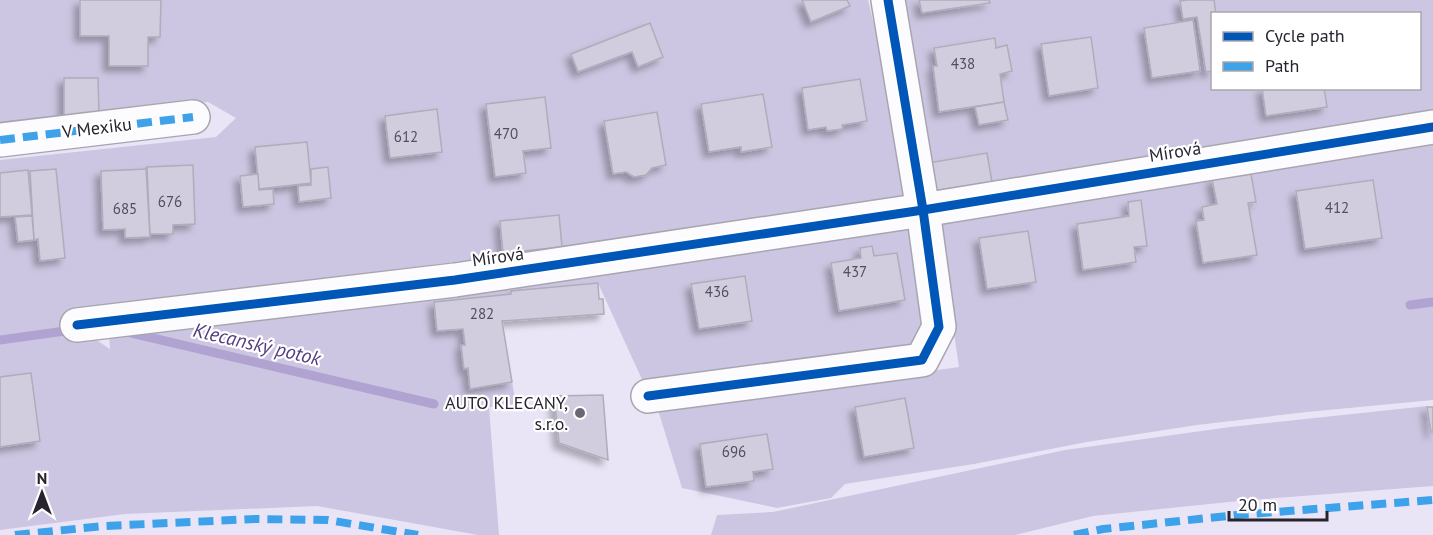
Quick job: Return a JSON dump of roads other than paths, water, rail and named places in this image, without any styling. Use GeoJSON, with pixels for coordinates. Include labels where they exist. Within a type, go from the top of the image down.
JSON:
{"type":"FeatureCollection","features":[{"type":"Feature","properties":{"kind":"street"},"geometry":{"type":"LineString","coordinates":[[648,396],[922,360],[939,327],[923,210],[888,0]]}},
{"type":"Feature","properties":{"kind":"street","name":"V Mexiku"},"geometry":{"type":"LineString","coordinates":[[0,140],[193,117]]}},
{"type":"Feature","properties":{"kind":"street","name":"Mírová"},"geometry":{"type":"LineString","coordinates":[[77,325],[455,280],[923,210],[1433,128]]}},
{"type":"Feature","properties":{"kind":"waterway","name":"Klecanský potok"},"geometry":{"type":"LineString","coordinates":[[1410,305],[1433,302]]}},
{"type":"Feature","properties":{"kind":"waterway","name":"Klecanský potok"},"geometry":{"type":"LineString","coordinates":[[0,340],[72,330]]}},
{"type":"Feature","properties":{"kind":"waterway","name":"Klecanský potok"},"geometry":{"type":"LineString","coordinates":[[127,332],[434,404]]}},
{"type":"Feature","properties":{"kind":"place","name":"AUTO KLECANY, s.r.o."},"geometry":{"type":"Point","coordinates":[580,413]}}]}
